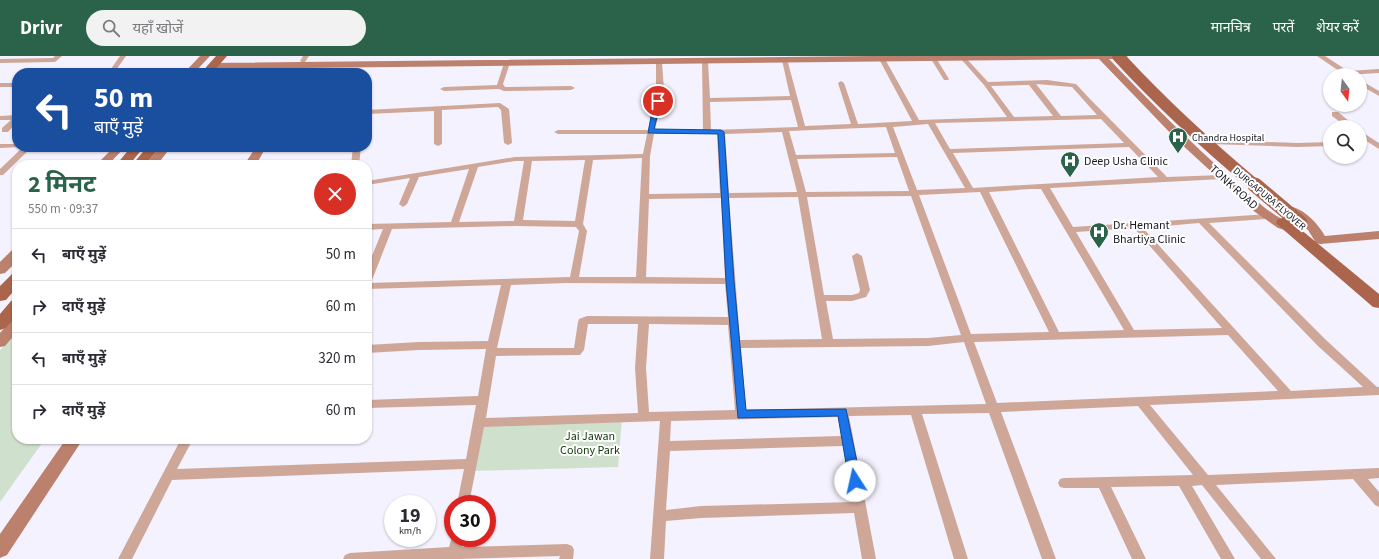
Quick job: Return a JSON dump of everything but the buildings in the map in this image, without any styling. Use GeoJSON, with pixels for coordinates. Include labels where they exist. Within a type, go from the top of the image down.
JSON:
{"type":"FeatureCollection","features":[{"type":"Feature","properties":{"kind":"main road","name":"DURGAPURA FLYOVER"},"geometry":{"type":"LineString","coordinates":[[1104,56],[1187,137],[1291,224],[1320,240]]}},
{"type":"Feature","properties":{"kind":"main road","name":"DURGAPURA FLYOVER"},"geometry":{"type":"LineString","coordinates":[[1118,56],[1155,96],[1291,224]]}},
{"type":"Feature","properties":{"kind":"main road"},"geometry":{"type":"LineString","coordinates":[[126,160],[134,152]]}},
{"type":"Feature","properties":{"kind":"main road"},"geometry":{"type":"LineString","coordinates":[[142,160],[150,152]]}},
{"type":"Feature","properties":{"kind":"main road","name":"TONK ROAD"},"geometry":{"type":"LineString","coordinates":[[1291,224],[1379,303]]}},
{"type":"Feature","properties":{"kind":"main road","name":"TONK ROAD"},"geometry":{"type":"LineString","coordinates":[[1320,240],[1379,289]]}},
{"type":"Feature","properties":{"kind":"main road"},"geometry":{"type":"LineString","coordinates":[[0,296],[12,283]]}},
{"type":"Feature","properties":{"kind":"street"},"geometry":{"type":"LineString","coordinates":[[115,68],[123,56]]}},
{"type":"Feature","properties":{"kind":"street"},"geometry":{"type":"LineString","coordinates":[[194,68],[205,56]]}},
{"type":"Feature","properties":{"kind":"street","name":"TONK ROAD"},"geometry":{"type":"LineString","coordinates":[[1104,56],[1155,112],[1222,177],[1277,224],[1291,224]]}},
{"type":"Feature","properties":{"kind":"street"},"geometry":{"type":"LineString","coordinates":[[227,64],[305,58],[579,58],[705,61],[721,58],[785,60],[1123,56]]}},
{"type":"Feature","properties":{"kind":"street","name":"TONK ROAD"},"geometry":{"type":"LineString","coordinates":[[1123,56],[1178,112],[1211,142],[1312,227],[1319,234],[1320,240]]}},
{"type":"Feature","properties":{"kind":"street"},"geometry":{"type":"LineString","coordinates":[[1320,56],[1339,68]]}},
{"type":"Feature","properties":{"kind":"street"},"geometry":{"type":"LineString","coordinates":[[0,61],[57,58]]}},
{"type":"Feature","properties":{"kind":"street"},"geometry":{"type":"LineString","coordinates":[[46,68],[57,58]]}},
{"type":"Feature","properties":{"kind":"street"},"geometry":{"type":"LineString","coordinates":[[963,58],[986,84],[1012,119]]}},
{"type":"Feature","properties":{"kind":"street"},"geometry":{"type":"LineString","coordinates":[[333,68],[510,59]]}},
{"type":"Feature","properties":{"kind":"street"},"geometry":{"type":"LineString","coordinates":[[500,87],[510,59]]}},
{"type":"Feature","properties":{"kind":"street"},"geometry":{"type":"LineString","coordinates":[[641,280],[646,196],[646,156],[650,131],[660,90],[659,59]]}},
{"type":"Feature","properties":{"kind":"street"},"geometry":{"type":"LineString","coordinates":[[882,59],[916,122]]}},
{"type":"Feature","properties":{"kind":"street"},"geometry":{"type":"LineString","coordinates":[[934,59],[946,79]]}},
{"type":"Feature","properties":{"kind":"street"},"geometry":{"type":"LineString","coordinates":[[785,60],[802,129]]}},
{"type":"Feature","properties":{"kind":"street"},"geometry":{"type":"LineString","coordinates":[[705,61],[705,116],[708,131]]}},
{"type":"Feature","properties":{"kind":"street"},"geometry":{"type":"LineString","coordinates":[[227,64],[296,68]]}},
{"type":"Feature","properties":{"kind":"street"},"geometry":{"type":"LineString","coordinates":[[1367,72],[1379,71]]}},
{"type":"Feature","properties":{"kind":"street"},"geometry":{"type":"LineString","coordinates":[[841,83],[855,126]]}},
{"type":"Feature","properties":{"kind":"street"},"geometry":{"type":"LineString","coordinates":[[1031,83],[1059,118]]}},
{"type":"Feature","properties":{"kind":"street"},"geometry":{"type":"LineString","coordinates":[[986,84],[1063,83],[1074,85],[1102,116],[1165,179]]}},
{"type":"Feature","properties":{"kind":"street"},"geometry":{"type":"LineString","coordinates":[[0,85],[12,85]]}},
{"type":"Feature","properties":{"kind":"street"},"geometry":{"type":"LineString","coordinates":[[1367,86],[1379,94]]}},
{"type":"Feature","properties":{"kind":"street"},"geometry":{"type":"LineString","coordinates":[[444,89],[500,87],[504,89],[571,88]]}},
{"type":"Feature","properties":{"kind":"street"},"geometry":{"type":"LineString","coordinates":[[706,100],[795,98]]}},
{"type":"Feature","properties":{"kind":"street"},"geometry":{"type":"LineString","coordinates":[[372,112],[500,105],[505,110],[508,143]]}},
{"type":"Feature","properties":{"kind":"street"},"geometry":{"type":"LineString","coordinates":[[438,108],[438,144]]}},
{"type":"Feature","properties":{"kind":"street"},"geometry":{"type":"LineString","coordinates":[[1155,112],[1178,112]]}},
{"type":"Feature","properties":{"kind":"street"},"geometry":{"type":"LineString","coordinates":[[1335,114],[1343,120]]}},
{"type":"Feature","properties":{"kind":"street"},"geometry":{"type":"LineString","coordinates":[[558,132],[721,132],[889,125],[930,121],[1102,116]]}},
{"type":"Feature","properties":{"kind":"street"},"geometry":{"type":"LineString","coordinates":[[0,118],[12,118]]}},
{"type":"Feature","properties":{"kind":"street"},"geometry":{"type":"LineString","coordinates":[[930,121],[970,190]]}},
{"type":"Feature","properties":{"kind":"street"},"geometry":{"type":"LineString","coordinates":[[5,130],[12,123]]}},
{"type":"Feature","properties":{"kind":"street"},"geometry":{"type":"LineString","coordinates":[[889,125],[966,338],[1049,559]]}},
{"type":"Feature","properties":{"kind":"street"},"geometry":{"type":"LineString","coordinates":[[785,129],[802,194],[828,344]]}},
{"type":"Feature","properties":{"kind":"street"},"geometry":{"type":"LineString","coordinates":[[721,132],[730,281],[741,415]]}},
{"type":"Feature","properties":{"kind":"street"},"geometry":{"type":"LineString","coordinates":[[1367,138],[1377,144]]}},
{"type":"Feature","properties":{"kind":"street"},"geometry":{"type":"LineString","coordinates":[[1211,142],[1298,146],[1323,144]]}},
{"type":"Feature","properties":{"kind":"street"},"geometry":{"type":"LineString","coordinates":[[948,151],[1131,145]]}},
{"type":"Feature","properties":{"kind":"street"},"geometry":{"type":"LineString","coordinates":[[0,146],[12,146]]}},
{"type":"Feature","properties":{"kind":"street"},"geometry":{"type":"LineString","coordinates":[[14,160],[23,152]]}},
{"type":"Feature","properties":{"kind":"street"},"geometry":{"type":"LineString","coordinates":[[107,160],[115,152]]}},
{"type":"Feature","properties":{"kind":"street"},"geometry":{"type":"LineString","coordinates":[[155,160],[162,152]]}},
{"type":"Feature","properties":{"kind":"street"},"geometry":{"type":"LineString","coordinates":[[792,157],[900,155]]}},
{"type":"Feature","properties":{"kind":"street"},"geometry":{"type":"LineString","coordinates":[[372,182],[528,159],[646,156]]}},
{"type":"Feature","properties":{"kind":"street"},"geometry":{"type":"LineString","coordinates":[[574,280],[583,231],[579,224],[589,157]]}},
{"type":"Feature","properties":{"kind":"street"},"geometry":{"type":"LineString","coordinates":[[518,224],[524,194],[528,159]]}},
{"type":"Feature","properties":{"kind":"street"},"geometry":{"type":"LineString","coordinates":[[0,173],[12,162]]}},
{"type":"Feature","properties":{"kind":"street"},"geometry":{"type":"LineString","coordinates":[[454,225],[474,166]]}},
{"type":"Feature","properties":{"kind":"street"},"geometry":{"type":"LineString","coordinates":[[403,204],[416,175]]}},
{"type":"Feature","properties":{"kind":"street"},"geometry":{"type":"LineString","coordinates":[[646,196],[914,193],[1222,177]]}},
{"type":"Feature","properties":{"kind":"street"},"geometry":{"type":"LineString","coordinates":[[1044,186],[1131,333]]}},
{"type":"Feature","properties":{"kind":"street"},"geometry":{"type":"LineString","coordinates":[[983,189],[1055,334]]}},
{"type":"Feature","properties":{"kind":"street"},"geometry":{"type":"LineString","coordinates":[[1071,230],[1266,216]]}},
{"type":"Feature","properties":{"kind":"street"},"geometry":{"type":"LineString","coordinates":[[1202,221],[1316,338],[1377,391]]}},
{"type":"Feature","properties":{"kind":"street"},"geometry":{"type":"LineString","coordinates":[[372,227],[579,224]]}},
{"type":"Feature","properties":{"kind":"street"},"geometry":{"type":"LineString","coordinates":[[1137,226],[1288,395]]}},
{"type":"Feature","properties":{"kind":"street"},"geometry":{"type":"LineString","coordinates":[[372,267],[388,227]]}},
{"type":"Feature","properties":{"kind":"street"},"geometry":{"type":"LineString","coordinates":[[1320,240],[1379,235]]}},
{"type":"Feature","properties":{"kind":"street"},"geometry":{"type":"LineString","coordinates":[[820,298],[852,298],[863,295],[865,290],[856,256]]}},
{"type":"Feature","properties":{"kind":"street"},"geometry":{"type":"LineString","coordinates":[[0,270],[12,258]]}},
{"type":"Feature","properties":{"kind":"street"},"geometry":{"type":"LineString","coordinates":[[372,286],[574,280],[730,281]]}},
{"type":"Feature","properties":{"kind":"street"},"geometry":{"type":"LineString","coordinates":[[465,495],[492,348],[507,281]]}},
{"type":"Feature","properties":{"kind":"street"},"geometry":{"type":"LineString","coordinates":[[372,349],[419,346],[576,352],[579,350],[583,322],[588,320],[734,321]]}},
{"type":"Feature","properties":{"kind":"street"},"geometry":{"type":"LineString","coordinates":[[644,320],[641,340],[641,396],[644,417]]}},
{"type":"Feature","properties":{"kind":"street"},"geometry":{"type":"LineString","coordinates":[[0,342],[10,323]]}},
{"type":"Feature","properties":{"kind":"street"},"geometry":{"type":"LineString","coordinates":[[735,344],[928,342],[966,338],[1055,334],[1231,330]]}},
{"type":"Feature","properties":{"kind":"street"},"geometry":{"type":"LineString","coordinates":[[479,423],[666,416],[993,408],[1377,391]]}},
{"type":"Feature","properties":{"kind":"street"},"geometry":{"type":"LineString","coordinates":[[372,404],[483,400]]}},
{"type":"Feature","properties":{"kind":"street"},"geometry":{"type":"LineString","coordinates":[[1141,402],[1269,559]]}},
{"type":"Feature","properties":{"kind":"street"},"geometry":{"type":"LineString","coordinates":[[915,410],[961,559]]}},
{"type":"Feature","properties":{"kind":"street"},"geometry":{"type":"LineString","coordinates":[[843,412],[869,559]]}},
{"type":"Feature","properties":{"kind":"street"},"geometry":{"type":"LineString","coordinates":[[657,559],[666,416]]}},
{"type":"Feature","properties":{"kind":"street"},"geometry":{"type":"LineString","coordinates":[[664,446],[749,445],[848,441]]}},
{"type":"Feature","properties":{"kind":"street"},"geometry":{"type":"LineString","coordinates":[[0,549],[72,444]]}},
{"type":"Feature","properties":{"kind":"street"},"geometry":{"type":"LineString","coordinates":[[125,559],[184,444]]}},
{"type":"Feature","properties":{"kind":"street"},"geometry":{"type":"LineString","coordinates":[[168,475],[471,464]]}},
{"type":"Feature","properties":{"kind":"street"},"geometry":{"type":"LineString","coordinates":[[1064,483],[1183,481],[1379,473]]}},
{"type":"Feature","properties":{"kind":"street"},"geometry":{"type":"LineString","coordinates":[[1356,474],[1379,500]]}},
{"type":"Feature","properties":{"kind":"street"},"geometry":{"type":"LineString","coordinates":[[1183,481],[1228,559]]}},
{"type":"Feature","properties":{"kind":"street"},"geometry":{"type":"LineString","coordinates":[[1103,482],[1139,559]]}},
{"type":"Feature","properties":{"kind":"street"},"geometry":{"type":"LineString","coordinates":[[660,516],[701,512],[860,507]]}},
{"type":"Feature","properties":{"kind":"street"},"geometry":{"type":"LineString","coordinates":[[350,559],[454,556],[567,550],[566,559]]}},
{"type":"Feature","properties":{"kind":"green space"},"geometry":{"type":"Polygon","coordinates":[[[12,336],[12,444],[41,444],[0,502],[0,350],[12,336]]]}},
{"type":"Feature","properties":{"kind":"green space","name":"Jai Jawan Colony Park"},"geometry":{"type":"Polygon","coordinates":[[[622,418],[618,467],[469,471],[479,423],[622,418]]]}},
{"type":"Feature","properties":{"kind":"place","name":"Chandra Hospital"},"geometry":{"type":"Point","coordinates":[1178,154]}},
{"type":"Feature","properties":{"kind":"place","name":"Deep Usha Clinic"},"geometry":{"type":"Point","coordinates":[1070,178]}},
{"type":"Feature","properties":{"kind":"place","name":"Dr. Hemant Bhartiya Clinic"},"geometry":{"type":"Point","coordinates":[1099,249]}},
{"type":"Feature","properties":{"kind":"route"},"geometry":{"type":"LineString","coordinates":[[658,101],[650,131],[721,132],[730,281],[741,415],[843,412],[855,481]]}}]}
